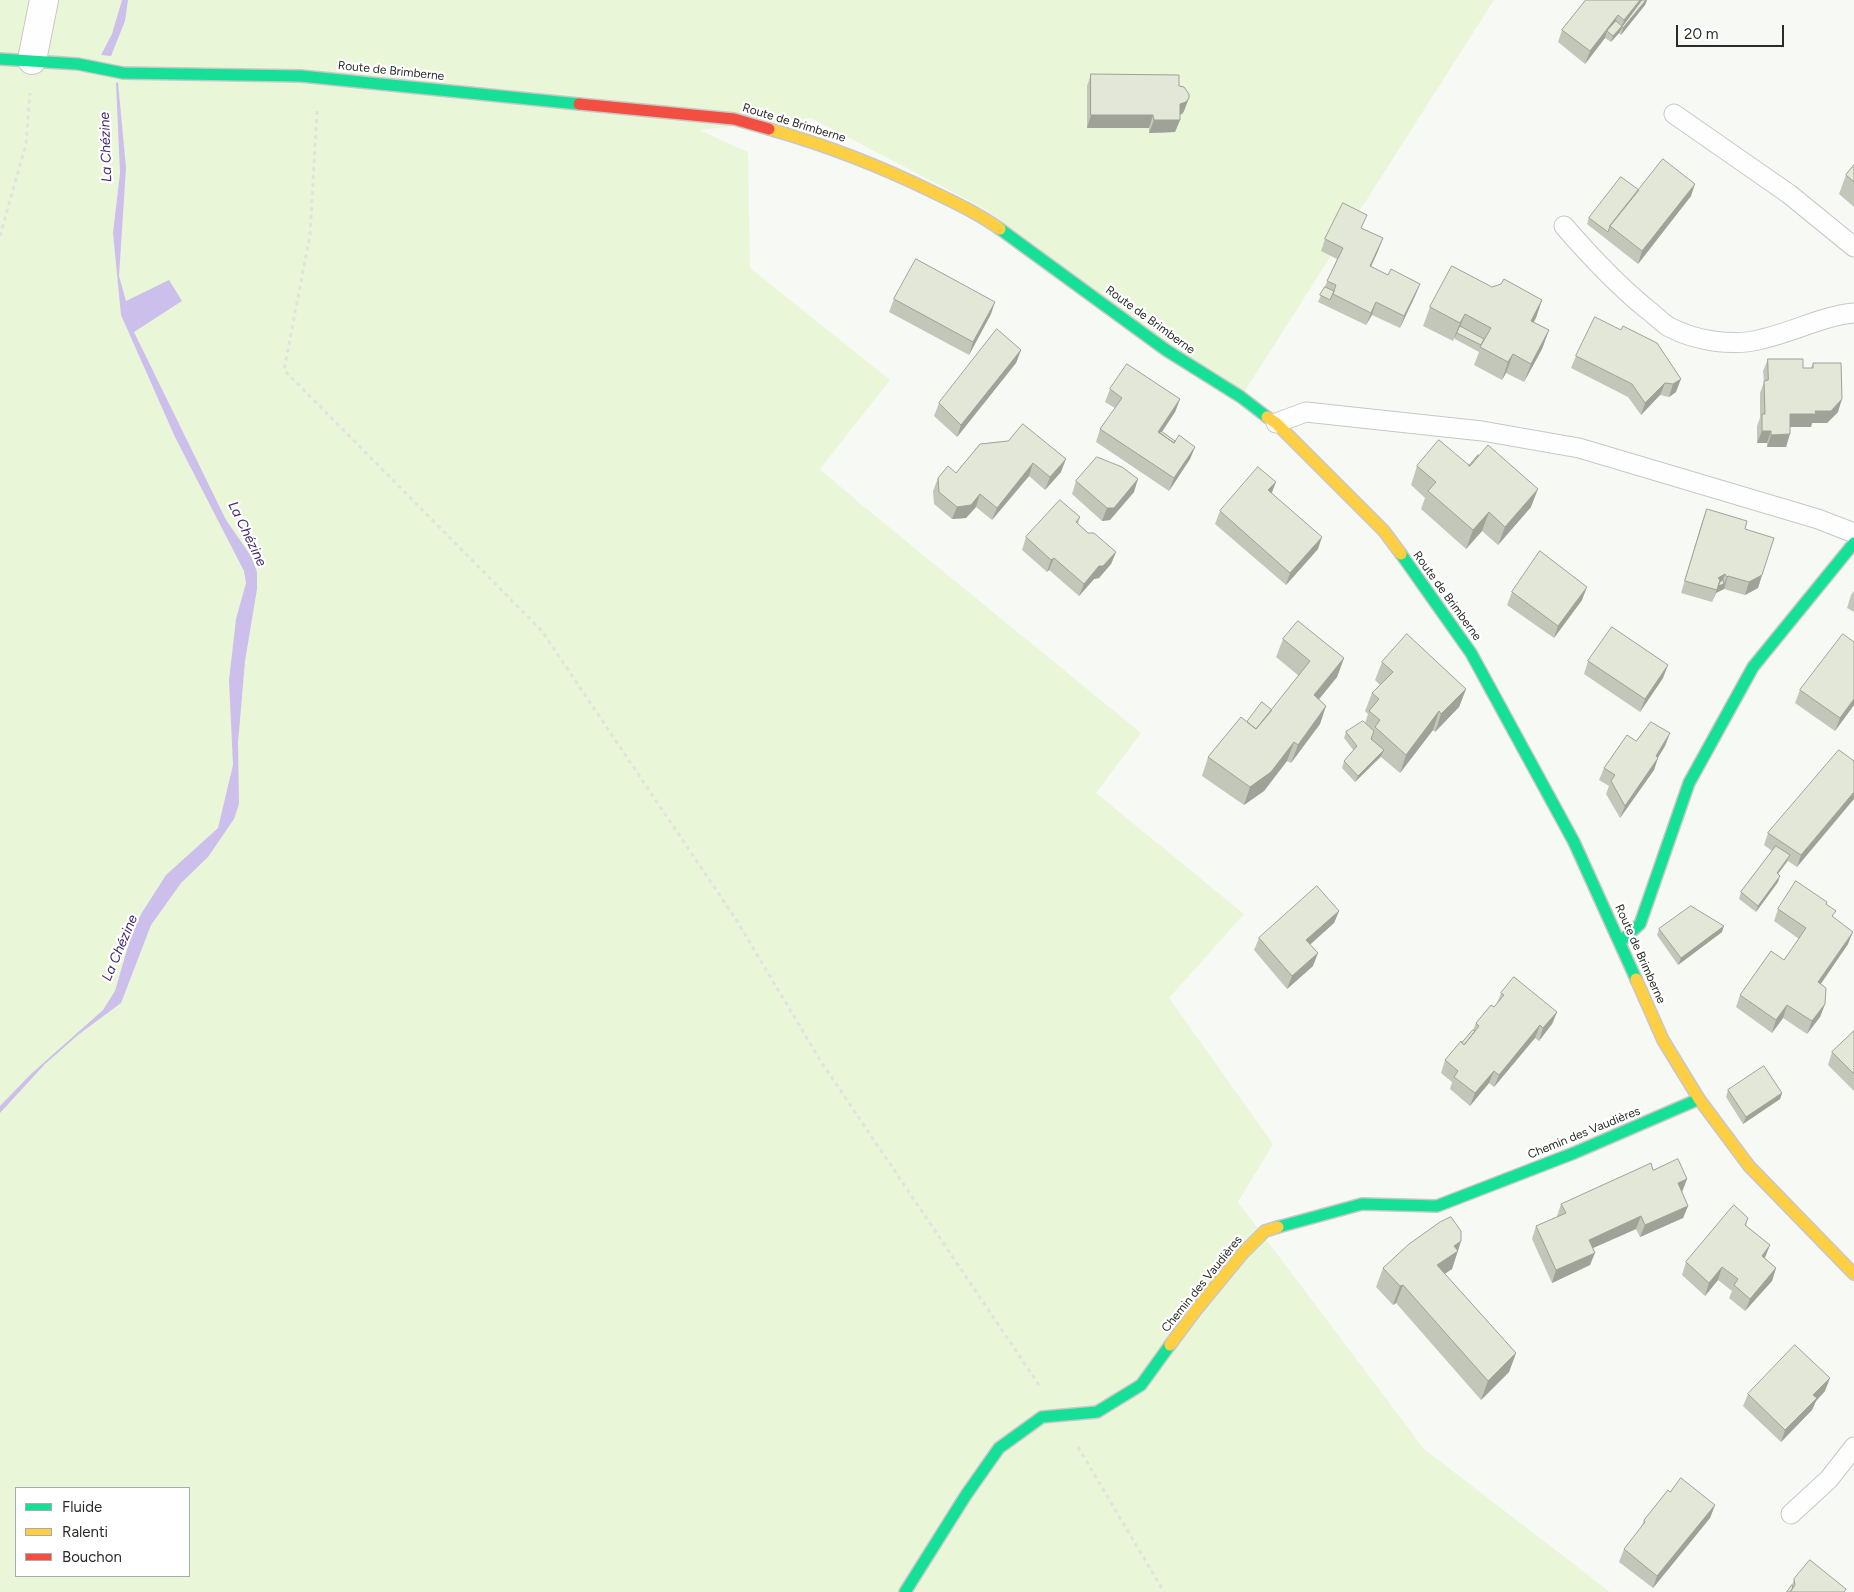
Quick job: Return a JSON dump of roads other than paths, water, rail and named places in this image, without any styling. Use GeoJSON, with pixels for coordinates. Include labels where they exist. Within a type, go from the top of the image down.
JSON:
{"type":"FeatureCollection","features":[{"type":"Feature","properties":{"kind":"street"},"geometry":{"type":"LineString","coordinates":[[32,60],[44,0]]}},
{"type":"Feature","properties":{"kind":"street","name":"Route de Brimberne"},"geometry":{"type":"LineString","coordinates":[[0,59],[78,64],[123,73],[319,78],[734,119],[819,143],[893,172],[980,215],[1166,350],[1241,397],[1276,423],[1384,531],[1472,653],[1574,842],[1663,1040],[1699,1099],[1749,1166],[1854,1274]]}},
{"type":"Feature","properties":{"kind":"street"},"geometry":{"type":"LineString","coordinates":[[1620,942],[1640,924],[1689,784],[1753,667],[1854,543]]}},
{"type":"Feature","properties":{"kind":"street","name":"Chemin des Vaudières"},"geometry":{"type":"LineString","coordinates":[[905,1592],[966,1495],[999,1448],[1042,1417],[1097,1412],[1141,1385],[1196,1310],[1242,1254],[1265,1231],[1362,1204],[1437,1206],[1574,1153],[1699,1099]]}},
{"type":"Feature","properties":{"kind":"lane"},"geometry":{"type":"LineString","coordinates":[[1674,114],[1789,194],[1854,247]]}},
{"type":"Feature","properties":{"kind":"lane"},"geometry":{"type":"LineString","coordinates":[[1564,226],[1595,262],[1640,304],[1669,326],[1698,338],[1728,343],[1761,340],[1840,314],[1854,313]]}},
{"type":"Feature","properties":{"kind":"lane"},"geometry":{"type":"LineString","coordinates":[[1276,423],[1306,412],[1316,412],[1482,431],[1579,448],[1818,519],[1854,533]]}},
{"type":"Feature","properties":{"kind":"lane"},"geometry":{"type":"LineString","coordinates":[[1791,1514],[1829,1479],[1854,1447]]}},
{"type":"Feature","properties":{"kind":"water label","name":"La Chézine"},"geometry":{"type":"Point","coordinates":[106,147]}},
{"type":"Feature","properties":{"kind":"water label","name":"La Chézine"},"geometry":{"type":"Point","coordinates":[247,534]}},
{"type":"Feature","properties":{"kind":"water label","name":"La Chézine"},"geometry":{"type":"Point","coordinates":[120,948]}}]}
